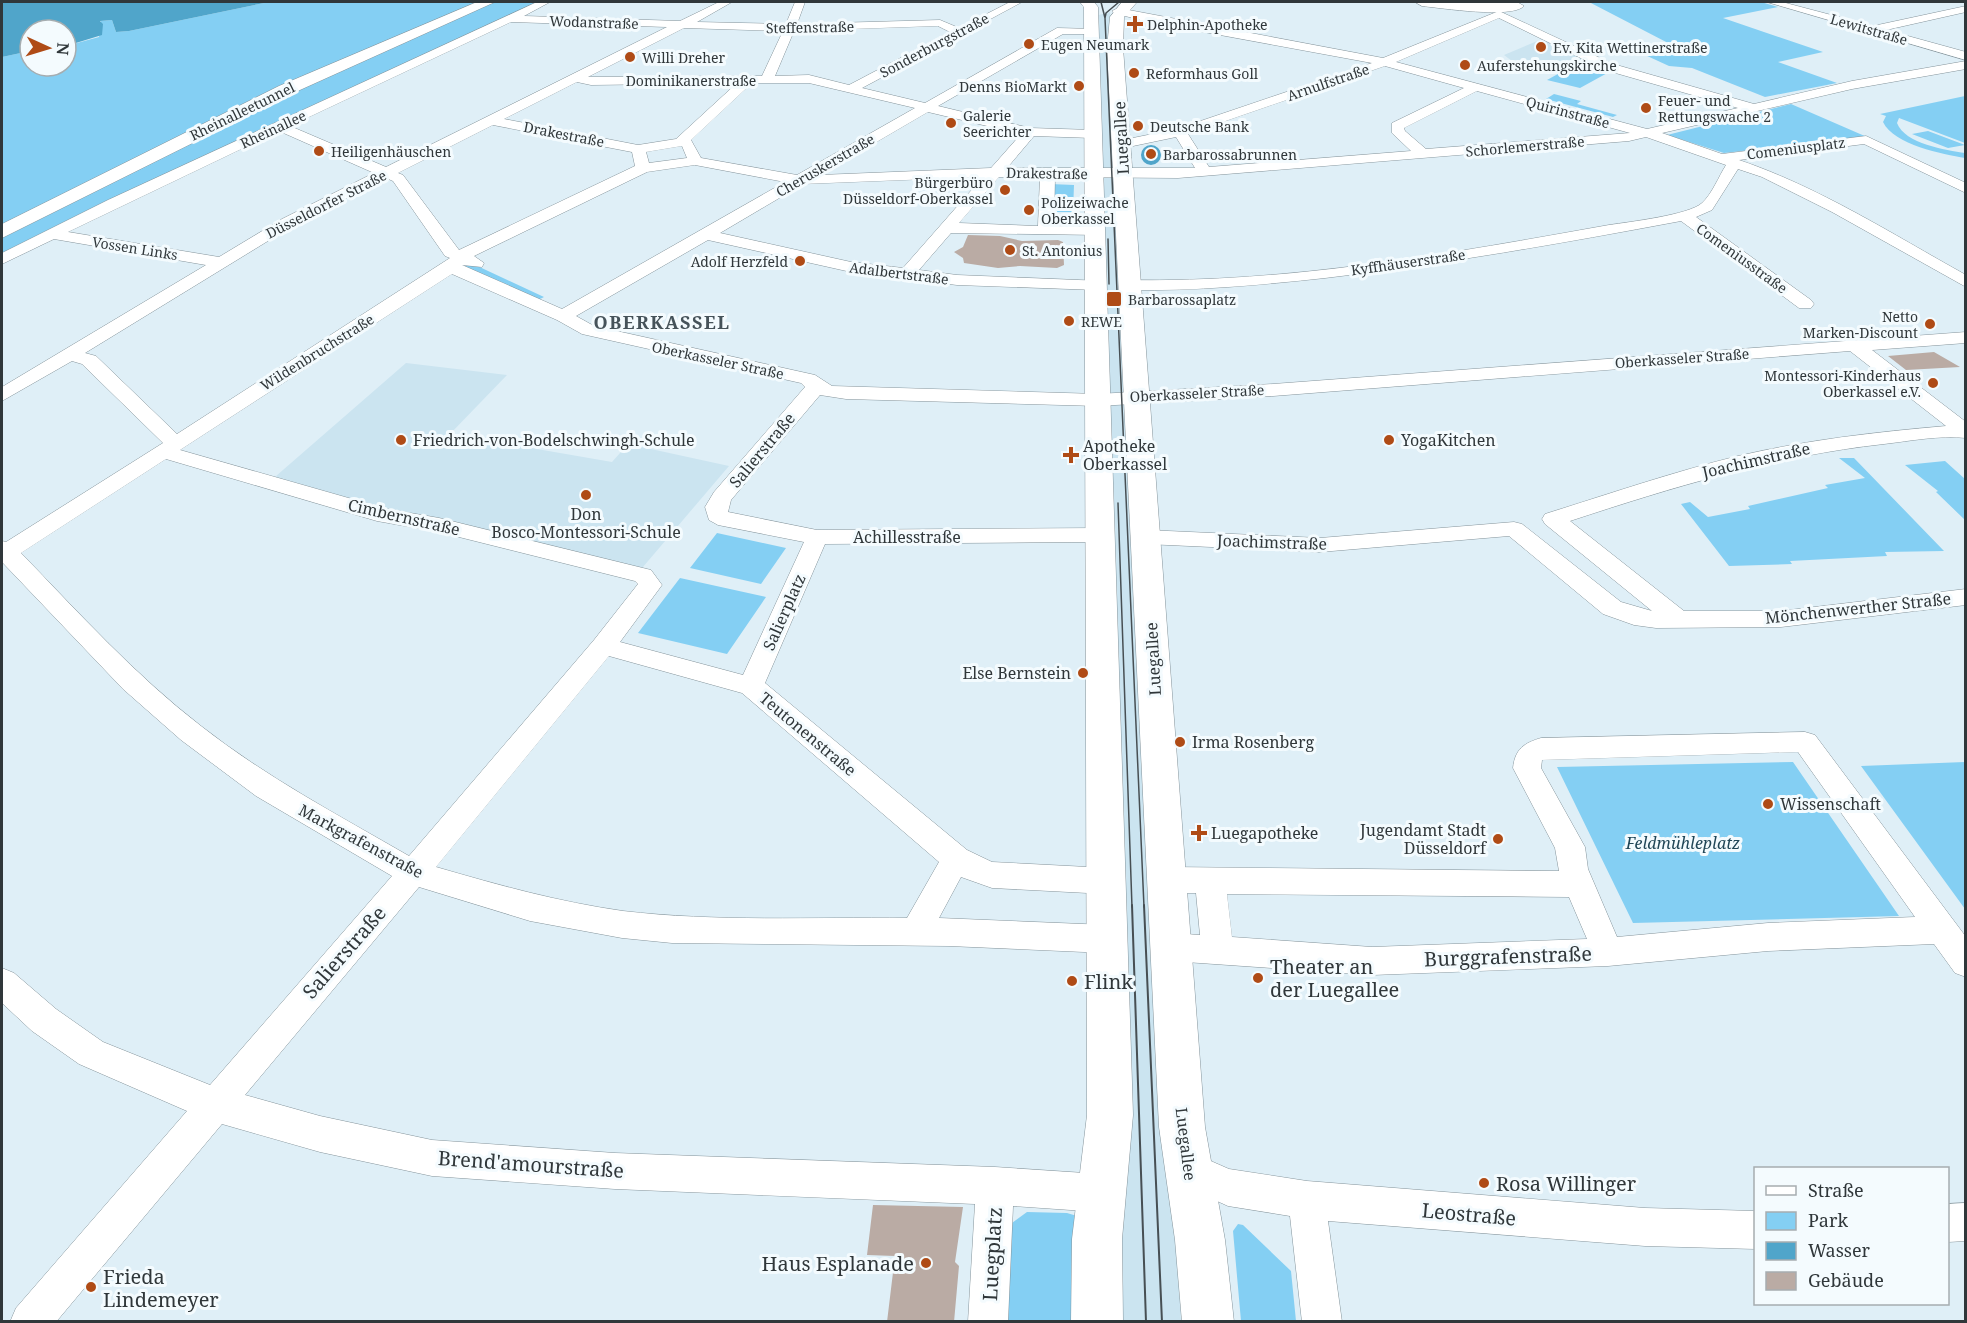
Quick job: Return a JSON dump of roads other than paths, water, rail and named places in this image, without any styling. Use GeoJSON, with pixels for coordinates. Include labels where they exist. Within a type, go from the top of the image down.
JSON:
{"type":"FeatureCollection","features":[{"type":"Feature","properties":{"kind":"main road","name":"Rheinalleetunnel"},"geometry":{"type":"LineString","coordinates":[[2,223],[258,94],[473,2]]}},
{"type":"Feature","properties":{"kind":"main road","name":"Rheinalleetunnel"},"geometry":{"type":"LineString","coordinates":[[2,232],[242,110],[376,48],[488,2]]}},
{"type":"Feature","properties":{"kind":"main road"},"geometry":{"type":"LineString","coordinates":[[1090,16],[1104,2]]}},
{"type":"Feature","properties":{"kind":"main road"},"geometry":{"type":"LineString","coordinates":[[1422,2],[1478,7],[1523,4]]}},
{"type":"Feature","properties":{"kind":"main road"},"geometry":{"type":"LineString","coordinates":[[1478,7],[1499,14],[1523,4]]}},
{"type":"Feature","properties":{"kind":"main road","name":"Luegallee"},"geometry":{"type":"LineString","coordinates":[[1097,1322],[1097,1239],[1110,1115],[1096,232],[1110,174],[1125,140],[1118,9]]}},
{"type":"Feature","properties":{"kind":"main road","name":"Luegallee"},"geometry":{"type":"LineString","coordinates":[[1090,16],[1093,134],[1110,174],[1131,285],[1182,1127],[1200,1240],[1208,1322]]}},
{"type":"Feature","properties":{"kind":"street","name":"Rheinallee"},"geometry":{"type":"LineString","coordinates":[[2,259],[545,2]]}},
{"type":"Feature","properties":{"kind":"street","name":"Düsseldorfer Straße"},"geometry":{"type":"LineString","coordinates":[[2,395],[288,222],[727,2]]}},
{"type":"Feature","properties":{"kind":"street"},"geometry":{"type":"LineString","coordinates":[[766,80],[800,2]]}},
{"type":"Feature","properties":{"kind":"street","name":"Sonderburgstraße"},"geometry":{"type":"LineString","coordinates":[[850,89],[1017,2]]}},
{"type":"Feature","properties":{"kind":"street","name":"Lewitstraße"},"geometry":{"type":"LineString","coordinates":[[1772,2],[1965,56]]}},
{"type":"Feature","properties":{"kind":"street"},"geometry":{"type":"LineString","coordinates":[[894,25],[899,9]]}},
{"type":"Feature","properties":{"kind":"street","name":"Steffenstraße"},"geometry":{"type":"LineString","coordinates":[[680,25],[789,28],[940,23],[985,9],[999,11]]}},
{"type":"Feature","properties":{"kind":"street","name":"Quirinstraße"},"geometry":{"type":"LineString","coordinates":[[1118,9],[1144,18],[1384,62],[1647,134],[1767,174],[1837,209],[1965,282]]}},
{"type":"Feature","properties":{"kind":"street"},"geometry":{"type":"LineString","coordinates":[[1872,30],[1965,9]]}},
{"type":"Feature","properties":{"kind":"street"},"geometry":{"type":"LineString","coordinates":[[1499,14],[1609,67],[1752,108]]}},
{"type":"Feature","properties":{"kind":"street","name":"Arnulfstraße"},"geometry":{"type":"LineString","coordinates":[[1125,140],[1154,138],[1180,132],[1384,62],[1499,14]]}},
{"type":"Feature","properties":{"kind":"street","name":"Cheruskerstraße"},"geometry":{"type":"LineString","coordinates":[[569,312],[1061,30],[1090,16]]}},
{"type":"Feature","properties":{"kind":"street","name":"Wodanstraße"},"geometry":{"type":"LineString","coordinates":[[509,18],[680,25]]}},
{"type":"Feature","properties":{"kind":"street","name":"Steffenstraße"},"geometry":{"type":"LineString","coordinates":[[940,23],[958,32]]}},
{"type":"Feature","properties":{"kind":"street","name":"Schorlemerstraße"},"geometry":{"type":"LineString","coordinates":[[1110,174],[1205,172],[1629,137],[1888,77],[1965,65]]}},
{"type":"Feature","properties":{"kind":"street","name":"Dominikanerstraße"},"geometry":{"type":"LineString","coordinates":[[782,72],[1030,132],[1093,134]]}},
{"type":"Feature","properties":{"kind":"street","name":"Dominikanerstraße"},"geometry":{"type":"LineString","coordinates":[[574,78],[591,81],[809,79]]}},
{"type":"Feature","properties":{"kind":"street"},"geometry":{"type":"LineString","coordinates":[[680,142],[747,81]]}},
{"type":"Feature","properties":{"kind":"street"},"geometry":{"type":"LineString","coordinates":[[1423,154],[1399,133],[1397,126],[1475,87]]}},
{"type":"Feature","properties":{"kind":"street","name":"Drakestraße"},"geometry":{"type":"LineString","coordinates":[[490,120],[638,149]]}},
{"type":"Feature","properties":{"kind":"street","name":"Oberkasseler Straße"},"geometry":{"type":"LineString","coordinates":[[279,126],[387,172],[406,187],[456,262],[569,312]]}},
{"type":"Feature","properties":{"kind":"street"},"geometry":{"type":"LineString","coordinates":[[907,274],[1030,132]]}},
{"type":"Feature","properties":{"kind":"street"},"geometry":{"type":"LineString","coordinates":[[1180,132],[1205,172]]}},
{"type":"Feature","properties":{"kind":"street","name":"Comeniusplatz"},"geometry":{"type":"LineString","coordinates":[[1729,161],[1781,150],[1870,141],[1965,189]]}},
{"type":"Feature","properties":{"kind":"street"},"geometry":{"type":"LineString","coordinates":[[643,168],[638,149],[680,142],[688,142],[695,161]]}},
{"type":"Feature","properties":{"kind":"street","name":"Drakestraße"},"geometry":{"type":"LineString","coordinates":[[643,168],[695,161],[798,180],[995,172],[1110,174]]}},
{"type":"Feature","properties":{"kind":"street","name":"Comeniusstraße"},"geometry":{"type":"LineString","coordinates":[[1684,216],[1707,207],[1729,161]]}},
{"type":"Feature","properties":{"kind":"street","name":"Wildenbruchstraße"},"geometry":{"type":"LineString","coordinates":[[3,552],[456,262],[643,168]]}},
{"type":"Feature","properties":{"kind":"street"},"geometry":{"type":"LineString","coordinates":[[1046,231],[1048,173]]}},
{"type":"Feature","properties":{"kind":"street","name":"Comeniusstraße"},"geometry":{"type":"LineString","coordinates":[[1684,216],[1805,304]]}},
{"type":"Feature","properties":{"kind":"street","name":"Kyffhäuserstraße"},"geometry":{"type":"LineString","coordinates":[[1131,285],[1225,282],[1352,270],[1512,248],[1684,216]]}},
{"type":"Feature","properties":{"kind":"street"},"geometry":{"type":"LineString","coordinates":[[949,228],[1096,232]]}},
{"type":"Feature","properties":{"kind":"street","name":"Vossen Links"},"geometry":{"type":"LineString","coordinates":[[51,234],[220,262]]}},
{"type":"Feature","properties":{"kind":"street","name":"Adalbertstraße"},"geometry":{"type":"LineString","coordinates":[[704,234],[810,260],[907,274],[957,280],[1097,285]]}},
{"type":"Feature","properties":{"kind":"street","name":"Oberkasseler Straße"},"geometry":{"type":"LineString","coordinates":[[456,262],[553,298],[588,330],[808,379],[816,387],[861,393],[1098,400],[1273,390],[1965,337]]}},
{"type":"Feature","properties":{"kind":"street"},"geometry":{"type":"LineString","coordinates":[[1855,346],[1965,432]]}},
{"type":"Feature","properties":{"kind":"street","name":"Cimbernstraße"},"geometry":{"type":"LineString","coordinates":[[69,354],[88,360],[167,447],[386,516],[462,530],[643,575],[648,579]]}},
{"type":"Feature","properties":{"kind":"street","name":"Salierstraße"},"geometry":{"type":"LineString","coordinates":[[717,515],[716,507],[722,497],[816,387]]}},
{"type":"Feature","properties":{"kind":"street","name":"Joachimstraße"},"geometry":{"type":"LineString","coordinates":[[1679,620],[1553,519],[1705,471],[1761,457],[1886,437],[1965,432]]}},
{"type":"Feature","properties":{"kind":"street","name":"Achillesstraße"},"geometry":{"type":"LineString","coordinates":[[717,515],[726,520],[817,537],[1101,535]]}},
{"type":"Feature","properties":{"kind":"street","name":"Joachimstraße"},"geometry":{"type":"LineString","coordinates":[[1146,537],[1320,545],[1419,538],[1506,528]]}},
{"type":"Feature","properties":{"kind":"street","name":"Mönchenwerther Straße"},"geometry":{"type":"LineString","coordinates":[[1506,528],[1520,532],[1612,608],[1634,617],[1679,620],[1781,619],[1965,597]]}},
{"type":"Feature","properties":{"kind":"street","name":"Salierplatz"},"geometry":{"type":"LineString","coordinates":[[751,686],[817,537]]}},
{"type":"Feature","properties":{"kind":"street","name":"Markgrafenstraße"},"geometry":{"type":"LineString","coordinates":[[3,552],[132,682],[191,733],[266,788],[412,873],[530,908],[622,924],[672,929],[1067,935],[1107,939]]}},
{"type":"Feature","properties":{"kind":"street","name":"Salierstraße"},"geometry":{"type":"LineString","coordinates":[[30,1322],[603,646],[646,592],[648,579]]}},
{"type":"Feature","properties":{"kind":"street","name":"Teutonenstraße"},"geometry":{"type":"LineString","coordinates":[[603,646],[751,686],[956,859]]}},
{"type":"Feature","properties":{"kind":"street"},"geometry":{"type":"LineString","coordinates":[[1167,880],[1580,884],[1573,869],[1570,847],[1527,768],[1528,757],[1534,750],[1805,742],[1965,963]]}},
{"type":"Feature","properties":{"kind":"street"},"geometry":{"type":"LineString","coordinates":[[920,932],[921,921],[956,859],[979,872],[992,875],[1107,881]]}},
{"type":"Feature","properties":{"kind":"street"},"geometry":{"type":"LineString","coordinates":[[1210,882],[1217,949]]}},
{"type":"Feature","properties":{"kind":"street","name":"Burggrafenstraße"},"geometry":{"type":"LineString","coordinates":[[1171,947],[1372,961],[1608,952],[1580,884]]}},
{"type":"Feature","properties":{"kind":"street"},"geometry":{"type":"LineString","coordinates":[[1608,952],[1768,937],[1941,930]]}},
{"type":"Feature","properties":{"kind":"street","name":"Brend'amourstraße"},"geometry":{"type":"LineString","coordinates":[[2,983],[44,1020],[91,1053],[146,1078],[214,1104],[320,1134],[432,1158],[615,1171],[1101,1192]]}},
{"type":"Feature","properties":{"kind":"street","name":"Leostraße"},"geometry":{"type":"LineString","coordinates":[[1188,1169],[1228,1187],[1307,1200],[1565,1222],[1754,1230]]}},
{"type":"Feature","properties":{"kind":"street","name":"Luegplatz"},"geometry":{"type":"LineString","coordinates":[[988,1322],[995,1186]]}},
{"type":"Feature","properties":{"kind":"street"},"geometry":{"type":"LineString","coordinates":[[1307,1200],[1322,1322]]}},
{"type":"Feature","properties":{"kind":"street"},"geometry":{"type":"LineString","coordinates":[[1949,1223],[1965,1222]]}},
{"type":"Feature","properties":{"kind":"water"},"geometry":{"type":"Polygon","coordinates":[[[2,2],[269,2],[129,31],[116,32],[112,20],[100,21],[103,24],[102,35],[78,42],[78,18],[18,18],[18,54],[2,57],[2,2]]]}},
{"type":"Feature","properties":{"kind":"water","name":"Barbarossabrunnen"},"geometry":{"type":"Polygon","coordinates":[[[1147,145],[1155,145],[1161,151],[1161,159],[1155,165],[1147,165],[1141,159],[1141,151],[1147,145]]]}},
{"type":"Feature","properties":{"kind":"tram line"},"geometry":{"type":"LineString","coordinates":[[1101,2],[1105,18]]}},
{"type":"Feature","properties":{"kind":"tram line"},"geometry":{"type":"LineString","coordinates":[[1105,18],[1106,13],[1119,2]]}},
{"type":"Feature","properties":{"kind":"tram line"},"geometry":{"type":"LineString","coordinates":[[1105,18],[1144,907]]}},
{"type":"Feature","properties":{"kind":"tram line"},"geometry":{"type":"LineString","coordinates":[[1108,239],[1109,284]]}},
{"type":"Feature","properties":{"kind":"tram line"},"geometry":{"type":"LineString","coordinates":[[1118,503],[1132,907]]}},
{"type":"Feature","properties":{"kind":"tram line"},"geometry":{"type":"LineString","coordinates":[[1132,905],[1146,1322]]}},
{"type":"Feature","properties":{"kind":"tram line"},"geometry":{"type":"LineString","coordinates":[[1144,905],[1162,1322]]}},
{"type":"Feature","properties":{"kind":"place","name":"Delphin-Apotheke"},"geometry":{"type":"Point","coordinates":[1135,24]}},
{"type":"Feature","properties":{"kind":"place","name":"Eugen Neumark"},"geometry":{"type":"Point","coordinates":[1029,44]}},
{"type":"Feature","properties":{"kind":"place","name":"Ev. Kita Wettinerstraße"},"geometry":{"type":"Point","coordinates":[1541,47]}},
{"type":"Feature","properties":{"kind":"place","name":"Willi Dreher"},"geometry":{"type":"Point","coordinates":[630,57]}},
{"type":"Feature","properties":{"kind":"place","name":"Auferstehungskirche"},"geometry":{"type":"Point","coordinates":[1465,65]}},
{"type":"Feature","properties":{"kind":"place","name":"Reformhaus Goll"},"geometry":{"type":"Point","coordinates":[1134,73]}},
{"type":"Feature","properties":{"kind":"place","name":"Denns BioMarkt"},"geometry":{"type":"Point","coordinates":[1079,86]}},
{"type":"Feature","properties":{"kind":"place","name":"Feuer- und Rettungswache 2"},"geometry":{"type":"Point","coordinates":[1646,108]}},
{"type":"Feature","properties":{"kind":"place","name":"Galerie Seerichter"},"geometry":{"type":"Point","coordinates":[951,123]}},
{"type":"Feature","properties":{"kind":"place","name":"Deutsche Bank"},"geometry":{"type":"Point","coordinates":[1138,126]}},
{"type":"Feature","properties":{"kind":"place","name":"Heiligenhäuschen"},"geometry":{"type":"Point","coordinates":[319,151]}},
{"type":"Feature","properties":{"kind":"place","name":"Barbarossabrunnen"},"geometry":{"type":"Point","coordinates":[1151,154]}},
{"type":"Feature","properties":{"kind":"place","name":"Bürgerbüro Düsseldorf-Oberkassel"},"geometry":{"type":"Point","coordinates":[1005,190]}},
{"type":"Feature","properties":{"kind":"place","name":"Polizeiwache Oberkassel"},"geometry":{"type":"Point","coordinates":[1029,210]}},
{"type":"Feature","properties":{"kind":"place","name":"St. Antonius"},"geometry":{"type":"Point","coordinates":[1010,250]}},
{"type":"Feature","properties":{"kind":"place","name":"Adolf Herzfeld"},"geometry":{"type":"Point","coordinates":[800,261]}},
{"type":"Feature","properties":{"kind":"place","name":"Barbarossaplatz"},"geometry":{"type":"Point","coordinates":[1114,299]}},
{"type":"Feature","properties":{"kind":"place","name":"REWE"},"geometry":{"type":"Point","coordinates":[1069,321]}},
{"type":"Feature","properties":{"kind":"place","name":"Netto Marken-Discount"},"geometry":{"type":"Point","coordinates":[1930,324]}},
{"type":"Feature","properties":{"kind":"place","name":"Montessori-Kinderhaus Oberkassel e.V."},"geometry":{"type":"Point","coordinates":[1933,383]}},
{"type":"Feature","properties":{"kind":"place","name":"Friedrich-von-Bodelschwingh-Schule"},"geometry":{"type":"Point","coordinates":[401,440]}},
{"type":"Feature","properties":{"kind":"place","name":"YogaKitchen"},"geometry":{"type":"Point","coordinates":[1389,440]}},
{"type":"Feature","properties":{"kind":"place","name":"Apotheke Oberkassel"},"geometry":{"type":"Point","coordinates":[1071,455]}},
{"type":"Feature","properties":{"kind":"place","name":"Don Bosco-Montessori-Schule"},"geometry":{"type":"Point","coordinates":[586,495]}},
{"type":"Feature","properties":{"kind":"place","name":"Else Bernstein"},"geometry":{"type":"Point","coordinates":[1083,673]}},
{"type":"Feature","properties":{"kind":"place","name":"Irma Rosenberg"},"geometry":{"type":"Point","coordinates":[1180,742]}},
{"type":"Feature","properties":{"kind":"place","name":"Wissenschaft"},"geometry":{"type":"Point","coordinates":[1768,804]}},
{"type":"Feature","properties":{"kind":"place","name":"Luegapotheke"},"geometry":{"type":"Point","coordinates":[1199,833]}},
{"type":"Feature","properties":{"kind":"place","name":"Jugendamt Stadt Düsseldorf"},"geometry":{"type":"Point","coordinates":[1498,839]}},
{"type":"Feature","properties":{"kind":"place","name":"Theater an der Luegallee"},"geometry":{"type":"Point","coordinates":[1258,978]}},
{"type":"Feature","properties":{"kind":"place","name":"Flink"},"geometry":{"type":"Point","coordinates":[1072,981]}},
{"type":"Feature","properties":{"kind":"place","name":"Rosa Willinger"},"geometry":{"type":"Point","coordinates":[1484,1183]}},
{"type":"Feature","properties":{"kind":"place","name":"Haus Esplanade"},"geometry":{"type":"Point","coordinates":[926,1263]}},
{"type":"Feature","properties":{"kind":"place","name":"Frieda Lindemeyer"},"geometry":{"type":"Point","coordinates":[91,1287]}},
{"type":"Feature","properties":{"kind":"district","name":"OBERKASSEL"},"geometry":{"type":"Point","coordinates":[662,322]}},
{"type":"Feature","properties":{"kind":"park label","name":"Feldmühleplatz"},"geometry":{"type":"Point","coordinates":[1683,843]}}]}
